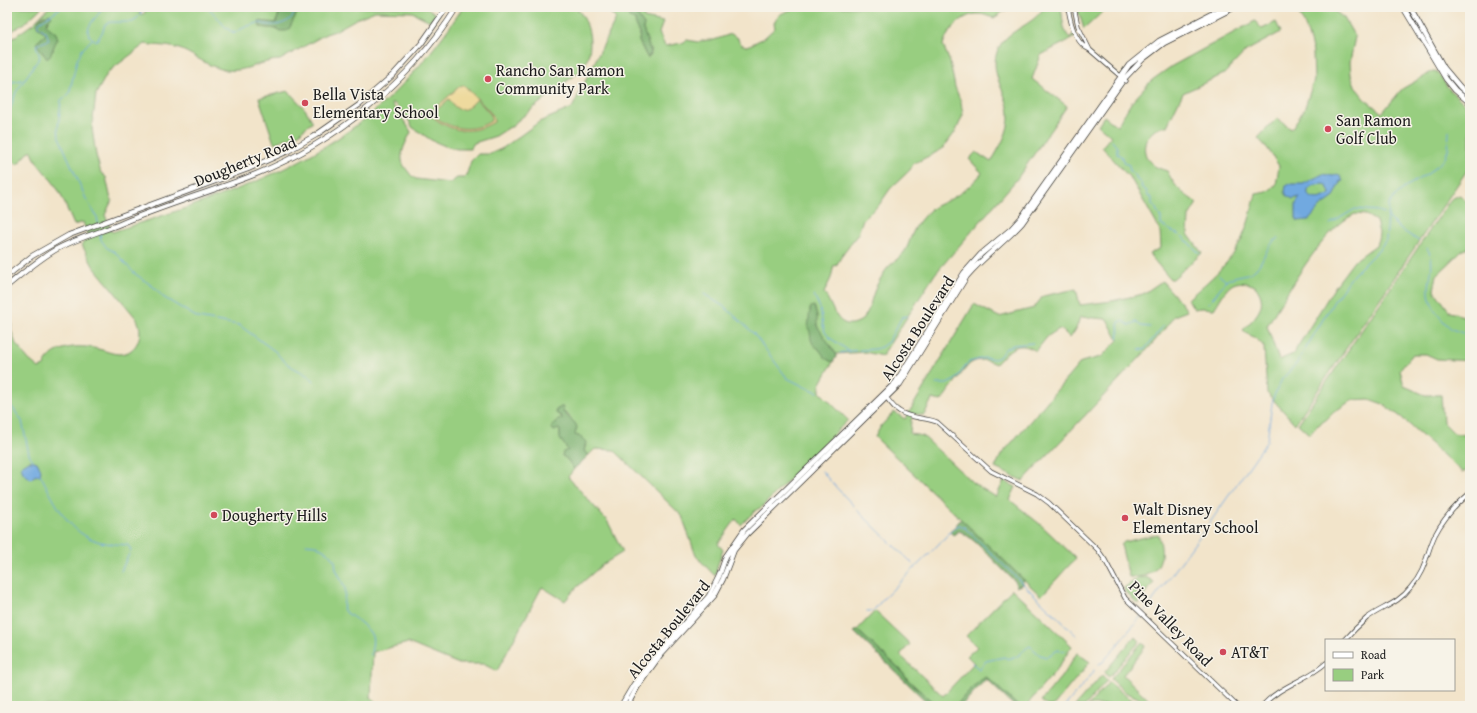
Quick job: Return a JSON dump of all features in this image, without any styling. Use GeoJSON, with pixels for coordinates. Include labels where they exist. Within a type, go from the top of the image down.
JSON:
{"type":"FeatureCollection","features":[{"type":"Feature","properties":{"kind":"main road","name":"Dougherty Road"},"geometry":{"type":"LineString","coordinates":[[7,276],[32,256],[69,235],[260,164],[288,151],[329,127],[360,105],[393,75],[421,44],[447,7]]}},
{"type":"Feature","properties":{"kind":"main road","name":"Dougherty Road"},"geometry":{"type":"LineString","coordinates":[[7,286],[43,258],[72,242],[255,175],[290,159],[320,142],[342,128],[397,81],[431,44],[457,7]]}},
{"type":"Feature","properties":{"kind":"main road","name":"Alcosta Boulevard"},"geometry":{"type":"LineString","coordinates":[[627,706],[638,686],[661,654],[719,588],[734,550],[746,534],[900,384],[967,276],[977,264],[1014,232],[1022,223],[1124,79],[1129,65],[1159,41],[1225,7]]}},
{"type":"Feature","properties":{"kind":"main road","name":"Alcosta Boulevard"},"geometry":{"type":"LineString","coordinates":[[621,706],[634,684],[660,650],[706,603],[715,586],[728,553],[744,530],[896,382],[964,272],[981,254],[1011,229],[1021,218],[1124,79],[1143,59],[1164,43],[1235,7]]}},
{"type":"Feature","properties":{"kind":"main road"},"geometry":{"type":"LineString","coordinates":[[1402,7],[1441,71],[1455,90],[1469,100]]}},
{"type":"Feature","properties":{"kind":"main road"},"geometry":{"type":"LineString","coordinates":[[1410,7],[1444,68],[1469,100]]}},
{"type":"Feature","properties":{"kind":"street"},"geometry":{"type":"LineString","coordinates":[[1068,7],[1071,22],[1084,47],[1090,50],[1124,79]]}},
{"type":"Feature","properties":{"kind":"street"},"geometry":{"type":"LineString","coordinates":[[1074,7],[1078,26],[1090,50]]}},
{"type":"Feature","properties":{"kind":"street","name":"Pine Valley Road"},"geometry":{"type":"LineString","coordinates":[[886,397],[900,412],[916,417],[928,418],[937,422],[991,470],[1037,494],[1049,503],[1098,550],[1125,598],[1237,706]]}},
{"type":"Feature","properties":{"kind":"street"},"geometry":{"type":"LineString","coordinates":[[1346,639],[1368,618],[1395,602],[1410,589],[1423,569],[1435,535],[1441,525],[1470,492]]}},
{"type":"Feature","properties":{"kind":"street"},"geometry":{"type":"LineString","coordinates":[[1262,706],[1277,692],[1317,670],[1325,664]]}},
{"type":"Feature","properties":{"kind":"green space"},"geometry":{"type":"Polygon","coordinates":[[[7,7],[42,7],[25,23],[7,34],[7,7]]]}},
{"type":"Feature","properties":{"kind":"green space"},"geometry":{"type":"Polygon","coordinates":[[[49,7],[93,7],[99,10],[104,9],[103,7],[142,7],[139,15],[145,13],[146,7],[281,7],[276,23],[259,21],[260,27],[277,29],[298,13],[300,7],[426,7],[436,14],[430,21],[412,12],[375,11],[326,34],[280,60],[267,62],[240,70],[226,70],[214,67],[177,48],[145,44],[108,72],[96,94],[92,128],[96,155],[101,173],[106,177],[112,200],[105,215],[112,232],[199,203],[257,181],[312,154],[338,138],[391,96],[423,62],[463,7],[575,7],[585,20],[590,36],[587,60],[583,67],[564,83],[563,86],[562,85],[516,122],[512,127],[496,136],[474,143],[470,149],[457,149],[431,140],[412,127],[407,117],[394,103],[391,103],[411,132],[404,147],[402,161],[409,173],[416,179],[450,183],[457,178],[464,178],[471,161],[478,154],[490,154],[503,148],[539,122],[572,108],[616,19],[604,7],[638,7],[643,13],[644,18],[663,22],[659,33],[665,46],[682,43],[687,40],[698,42],[714,40],[731,34],[738,38],[741,44],[748,46],[764,38],[775,28],[774,23],[779,16],[795,7],[1010,7],[994,18],[983,14],[973,14],[967,16],[956,24],[948,34],[943,45],[950,62],[963,115],[956,131],[944,147],[913,164],[910,170],[890,189],[879,205],[863,219],[858,234],[844,252],[836,266],[834,265],[831,278],[824,293],[839,319],[844,323],[849,324],[856,323],[864,318],[880,280],[886,270],[905,251],[915,229],[924,216],[930,210],[963,191],[982,173],[969,159],[976,152],[991,162],[1006,133],[1009,121],[1008,106],[995,68],[997,52],[1001,44],[1012,33],[1039,14],[1044,7],[1061,7],[1063,24],[1067,35],[1070,38],[1073,34],[1075,37],[1041,55],[1032,79],[1067,106],[1017,179],[935,274],[882,356],[865,352],[836,354],[818,329],[814,306],[810,309],[811,317],[809,326],[817,347],[828,360],[833,362],[820,385],[820,392],[848,420],[762,507],[756,510],[741,525],[736,519],[718,544],[723,550],[715,576],[696,556],[682,516],[614,450],[595,449],[589,455],[586,453],[584,450],[586,445],[579,436],[575,436],[571,418],[559,408],[555,411],[563,419],[558,419],[555,422],[560,430],[560,436],[568,450],[567,459],[574,469],[568,477],[608,522],[623,552],[602,565],[576,588],[565,601],[542,587],[497,671],[483,664],[459,664],[408,643],[373,652],[371,698],[380,706],[7,706],[7,310],[9,311],[9,320],[12,323],[11,330],[16,344],[29,360],[39,368],[44,366],[53,354],[66,348],[91,347],[116,354],[126,353],[135,346],[140,336],[139,324],[136,318],[93,266],[82,245],[84,241],[89,239],[83,222],[74,225],[57,188],[39,166],[32,151],[31,150],[17,165],[12,160],[7,167],[7,42],[34,23],[49,7]],[[634,11],[632,18],[635,19],[636,27],[640,33],[639,41],[647,57],[649,57],[651,54],[643,29],[644,25],[634,11]],[[42,16],[37,24],[46,35],[37,43],[43,54],[53,51],[54,44],[58,39],[46,25],[49,19],[42,16]]]}},
{"type":"Feature","properties":{"kind":"green space"},"geometry":{"type":"Polygon","coordinates":[[[281,7],[300,7],[289,29],[286,31],[280,31],[277,29],[260,27],[259,21],[276,23],[281,7]]]}},
{"type":"Feature","properties":{"kind":"green space"},"geometry":{"type":"Polygon","coordinates":[[[1077,7],[1108,7],[1084,29],[1077,7]]]}},
{"type":"Feature","properties":{"kind":"green space","name":"San Ramon Golf Club"},"geometry":{"type":"Polygon","coordinates":[[[1296,7],[1329,7],[1344,18],[1355,37],[1350,62],[1351,75],[1356,88],[1366,100],[1382,113],[1402,89],[1433,71],[1437,72],[1449,89],[1470,109],[1470,166],[1295,424],[1267,393],[1264,347],[1243,330],[1260,310],[1261,299],[1255,286],[1240,282],[1234,284],[1226,291],[1214,309],[1194,309],[1188,299],[1212,278],[1226,263],[1239,245],[1249,221],[1256,194],[1267,192],[1276,185],[1279,166],[1268,149],[1258,138],[1277,118],[1291,129],[1304,110],[1314,80],[1313,52],[1306,28],[1296,7]],[[1355,214],[1330,233],[1294,281],[1267,326],[1279,360],[1293,354],[1336,285],[1354,261],[1376,245],[1379,233],[1376,221],[1366,215],[1355,214]]]}},
{"type":"Feature","properties":{"kind":"green space"},"geometry":{"type":"Polygon","coordinates":[[[630,11],[634,11],[644,25],[643,29],[651,52],[649,57],[647,57],[639,41],[640,33],[636,27],[635,20],[629,18],[628,13],[630,11]]]}},
{"type":"Feature","properties":{"kind":"green space"},"geometry":{"type":"Polygon","coordinates":[[[50,14],[52,16],[47,21],[46,25],[56,33],[58,39],[47,59],[36,43],[46,34],[37,26],[37,23],[39,19],[50,14]]]}},
{"type":"Feature","properties":{"kind":"green space"},"geometry":{"type":"Polygon","coordinates":[[[1255,21],[1262,29],[1276,22],[1281,32],[1246,51],[1224,74],[1183,93],[1167,126],[1161,127],[1150,134],[1145,145],[1146,156],[1150,162],[1156,167],[1167,171],[1179,190],[1197,203],[1189,216],[1188,234],[1202,253],[1173,279],[1170,279],[1149,254],[1161,248],[1160,230],[1131,179],[1102,147],[1111,136],[1098,125],[1104,116],[1117,126],[1131,103],[1152,80],[1172,66],[1255,21]]]}},
{"type":"Feature","properties":{"kind":"green space"},"geometry":{"type":"Polygon","coordinates":[[[288,91],[305,109],[313,122],[299,134],[274,143],[259,98],[288,91]]]}},
{"type":"Feature","properties":{"kind":"green space"},"geometry":{"type":"Polygon","coordinates":[[[1460,195],[1470,205],[1470,247],[1462,251],[1437,275],[1434,290],[1450,312],[1470,318],[1470,361],[1437,359],[1426,354],[1413,354],[1400,370],[1404,386],[1425,395],[1441,395],[1443,422],[1454,433],[1470,436],[1470,469],[1462,472],[1401,417],[1383,404],[1369,399],[1352,400],[1334,412],[1309,434],[1298,424],[1451,199],[1460,195]]]}},
{"type":"Feature","properties":{"kind":"green space"},"geometry":{"type":"Polygon","coordinates":[[[1162,281],[1187,311],[1174,316],[1148,349],[1023,481],[995,468],[1001,455],[1081,362],[1101,357],[1118,340],[1107,319],[1080,317],[1076,329],[1070,338],[1059,329],[1048,336],[1036,351],[1024,346],[1018,346],[1005,354],[996,364],[984,360],[977,360],[971,363],[941,401],[932,399],[924,415],[915,414],[911,420],[910,434],[923,436],[973,483],[996,497],[1004,481],[1016,487],[1010,500],[1041,525],[1076,558],[1041,596],[875,437],[881,426],[894,412],[905,419],[974,304],[999,317],[1034,308],[1043,296],[1076,289],[1080,305],[1112,301],[1143,294],[1162,281]]]}},
{"type":"Feature","properties":{"kind":"green space"},"geometry":{"type":"Polygon","coordinates":[[[814,306],[817,316],[817,326],[836,354],[833,362],[826,358],[811,340],[808,328],[810,309],[814,306]]]}},
{"type":"Feature","properties":{"kind":"green space"},"geometry":{"type":"Polygon","coordinates":[[[563,407],[563,412],[575,423],[577,427],[575,435],[581,437],[586,442],[584,451],[589,455],[574,469],[567,459],[562,456],[563,452],[568,450],[560,439],[560,430],[554,431],[552,429],[553,425],[558,419],[563,419],[555,411],[563,407]]]}},
{"type":"Feature","properties":{"kind":"green space"},"geometry":{"type":"Polygon","coordinates":[[[961,519],[1024,580],[1021,585],[1016,587],[1015,581],[973,540],[959,531],[953,535],[950,532],[961,519]]]}},
{"type":"Feature","properties":{"kind":"green space"},"geometry":{"type":"Polygon","coordinates":[[[1158,534],[1161,543],[1161,552],[1158,566],[1147,575],[1129,577],[1121,545],[1124,542],[1158,534]]]}},
{"type":"Feature","properties":{"kind":"green space"},"geometry":{"type":"Polygon","coordinates":[[[1146,577],[1154,582],[1138,604],[1126,593],[1124,588],[1138,578],[1146,577]]]}},
{"type":"Feature","properties":{"kind":"green space"},"geometry":{"type":"Polygon","coordinates":[[[1012,589],[1072,646],[1058,668],[1026,706],[1018,706],[986,677],[977,683],[956,706],[937,706],[909,681],[900,669],[857,630],[875,611],[910,644],[900,655],[943,696],[974,663],[967,656],[977,647],[966,636],[1012,589]]]}},
{"type":"Feature","properties":{"kind":"green space"},"geometry":{"type":"Polygon","coordinates":[[[857,630],[900,669],[909,681],[937,706],[931,706],[854,632],[857,630]]]}},
{"type":"Feature","properties":{"kind":"green space"},"geometry":{"type":"Polygon","coordinates":[[[1135,636],[1140,641],[1109,677],[1104,673],[1135,636]]]}},
{"type":"Feature","properties":{"kind":"green space"},"geometry":{"type":"Polygon","coordinates":[[[1142,642],[1146,646],[1123,675],[1154,705],[1125,692],[1111,679],[1142,642]]]}},
{"type":"Feature","properties":{"kind":"green space"},"geometry":{"type":"Polygon","coordinates":[[[1077,653],[1090,662],[1053,706],[1047,706],[1041,701],[1061,677],[1077,653]]]}},
{"type":"Feature","properties":{"kind":"green space"},"geometry":{"type":"Polygon","coordinates":[[[1102,675],[1107,680],[1085,706],[1075,706],[1102,675]]]}},
{"type":"Feature","properties":{"kind":"green space"},"geometry":{"type":"Polygon","coordinates":[[[986,677],[1018,706],[1014,706],[986,679],[961,706],[956,706],[974,686],[986,677]]]}},
{"type":"Feature","properties":{"kind":"green space"},"geometry":{"type":"Polygon","coordinates":[[[1109,682],[1127,697],[1146,706],[1088,706],[1109,682]]]}},
{"type":"Feature","properties":{"kind":"sand"},"geometry":{"type":"Polygon","coordinates":[[[464,85],[489,111],[493,116],[494,122],[478,129],[461,130],[446,126],[431,115],[431,112],[460,86],[464,85]],[[449,99],[433,113],[433,115],[447,124],[461,128],[476,127],[491,121],[491,115],[477,99],[463,110],[452,104],[449,99]]]}},
{"type":"Feature","properties":{"kind":"water"},"geometry":{"type":"Polygon","coordinates":[[[1323,174],[1333,176],[1337,174],[1343,181],[1339,182],[1341,183],[1333,198],[1320,207],[1310,219],[1298,221],[1296,218],[1296,204],[1300,197],[1293,199],[1287,196],[1285,192],[1286,186],[1289,184],[1303,184],[1323,174]],[[1324,184],[1315,185],[1309,189],[1308,194],[1315,199],[1329,195],[1330,193],[1327,186],[1324,184]]]}},
{"type":"Feature","properties":{"kind":"water"},"geometry":{"type":"Polygon","coordinates":[[[29,461],[37,462],[41,470],[40,475],[34,476],[31,479],[23,473],[21,466],[29,461]]]}},
{"type":"Feature","properties":{"kind":"waterway"},"geometry":{"type":"LineString","coordinates":[[7,119],[16,92],[40,57],[36,45],[49,40],[46,32],[38,26],[38,23],[62,7]]}},
{"type":"Feature","properties":{"kind":"waterway"},"geometry":{"type":"LineString","coordinates":[[99,7],[101,9],[100,12],[91,23],[88,31],[92,38],[97,41],[105,24],[110,22],[133,22],[140,15],[143,7]]}},
{"type":"Feature","properties":{"kind":"waterway"},"geometry":{"type":"LineString","coordinates":[[206,7],[214,13],[223,25],[235,33],[258,23],[268,25],[283,23],[290,19],[295,12],[296,7]]}},
{"type":"Feature","properties":{"kind":"waterway"},"geometry":{"type":"LineString","coordinates":[[92,39],[82,50],[77,60],[69,94],[61,100],[58,128],[59,137],[86,199],[97,217],[98,223]]}},
{"type":"Feature","properties":{"kind":"waterway"},"geometry":{"type":"LineString","coordinates":[[7,83],[22,80]]}},
{"type":"Feature","properties":{"kind":"waterway"},"geometry":{"type":"LineString","coordinates":[[1465,90],[1470,83]]}},
{"type":"Feature","properties":{"kind":"waterway"},"geometry":{"type":"LineString","coordinates":[[1143,614],[1267,441],[1272,403],[1282,379],[1297,363],[1334,301],[1353,275],[1386,240],[1389,205],[1396,195],[1407,186],[1429,173],[1445,158],[1448,150],[1449,131]]}},
{"type":"Feature","properties":{"kind":"waterway"},"geometry":{"type":"LineString","coordinates":[[1112,141],[1117,147],[1117,154],[1121,156],[1124,163],[1129,165],[1130,172],[1136,176],[1137,180],[1141,183],[1142,188],[1146,190],[1148,196],[1152,198],[1152,205],[1156,208],[1161,217],[1161,225],[1179,235]]}},
{"type":"Feature","properties":{"kind":"waterway"},"geometry":{"type":"LineString","coordinates":[[1330,224],[1355,209],[1378,211],[1385,214],[1400,229],[1419,241]]}},
{"type":"Feature","properties":{"kind":"waterway"},"geometry":{"type":"LineString","coordinates":[[100,234],[101,240],[107,248],[115,252],[134,273],[155,288],[163,297],[198,318],[239,325],[276,352],[288,364],[314,381]]}},
{"type":"Feature","properties":{"kind":"waterway"},"geometry":{"type":"LineString","coordinates":[[1182,236],[1200,254]]}},
{"type":"Feature","properties":{"kind":"waterway"},"geometry":{"type":"LineString","coordinates":[[1208,303],[1226,281],[1233,277],[1253,272],[1259,265],[1268,249],[1278,238]]}},
{"type":"Feature","properties":{"kind":"waterway"},"geometry":{"type":"LineString","coordinates":[[1427,248],[1432,265],[1429,293],[1434,308],[1444,322],[1452,329],[1470,335]]}},
{"type":"Feature","properties":{"kind":"waterway"},"geometry":{"type":"LineString","coordinates":[[1219,275],[1226,281]]}},
{"type":"Feature","properties":{"kind":"waterway"},"geometry":{"type":"LineString","coordinates":[[704,294],[726,308],[754,334],[787,378],[818,392]]}},
{"type":"Feature","properties":{"kind":"waterway"},"geometry":{"type":"LineString","coordinates":[[814,295],[820,308],[825,332],[830,338],[849,351],[875,349],[881,347],[888,342],[902,317],[908,316]]}},
{"type":"Feature","properties":{"kind":"waterway"},"geometry":{"type":"LineString","coordinates":[[1118,339],[1118,325],[1120,321],[1123,321],[1129,325],[1136,322],[1141,326],[1150,327]]}},
{"type":"Feature","properties":{"kind":"waterway"},"geometry":{"type":"LineString","coordinates":[[1139,349],[1144,350],[1164,325]]}},
{"type":"Feature","properties":{"kind":"waterway"},"geometry":{"type":"LineString","coordinates":[[936,384],[947,384],[955,380],[969,362],[984,358],[995,359],[999,357],[1006,348],[1013,345],[1033,343]]}},
{"type":"Feature","properties":{"kind":"waterway"},"geometry":{"type":"LineString","coordinates":[[840,353],[849,351]]}},
{"type":"Feature","properties":{"kind":"waterway"},"geometry":{"type":"LineString","coordinates":[[7,400],[22,421],[29,454],[33,461]]}},
{"type":"Feature","properties":{"kind":"waterway"},"geometry":{"type":"LineString","coordinates":[[822,471],[830,481]]}},
{"type":"Feature","properties":{"kind":"waterway"},"geometry":{"type":"LineString","coordinates":[[40,474],[55,503],[76,529],[94,540],[111,544],[128,545],[131,550],[121,571]]}},
{"type":"Feature","properties":{"kind":"waterway"},"geometry":{"type":"LineString","coordinates":[[832,483],[854,506]]}},
{"type":"Feature","properties":{"kind":"waterway"},"geometry":{"type":"LineString","coordinates":[[856,509],[891,543]]}},
{"type":"Feature","properties":{"kind":"waterway"},"geometry":{"type":"LineString","coordinates":[[932,551],[956,526],[960,525],[964,527],[1077,636]]}},
{"type":"Feature","properties":{"kind":"waterway"},"geometry":{"type":"LineString","coordinates":[[306,544],[315,545],[330,554],[335,561],[336,569],[345,588],[343,605],[344,611],[370,632],[373,640],[371,655]]}},
{"type":"Feature","properties":{"kind":"waterway"},"geometry":{"type":"LineString","coordinates":[[893,545],[904,555]]}},
{"type":"Feature","properties":{"kind":"waterway"},"geometry":{"type":"LineString","coordinates":[[867,611],[873,611],[883,599],[930,553]]}},
{"type":"Feature","properties":{"kind":"waterway"},"geometry":{"type":"LineString","coordinates":[[905,556],[913,564]]}},
{"type":"Feature","properties":{"kind":"waterway"},"geometry":{"type":"LineString","coordinates":[[1099,664],[1103,662],[1141,616]]}},
{"type":"Feature","properties":{"kind":"waterway"},"geometry":{"type":"LineString","coordinates":[[972,663],[979,669],[986,661],[1004,657],[1008,659],[1017,657],[1030,646],[1040,655],[1046,657],[1058,650],[1066,651]]}},
{"type":"Feature","properties":{"kind":"waterway"},"geometry":{"type":"LineString","coordinates":[[1065,706],[1094,670]]}},
{"type":"Feature","properties":{"kind":"place","name":"Rancho San Ramon Community Park"},"geometry":{"type":"Point","coordinates":[488,79]}},
{"type":"Feature","properties":{"kind":"place","name":"Bella Vista Elementary School"},"geometry":{"type":"Point","coordinates":[305,103]}},
{"type":"Feature","properties":{"kind":"place","name":"San Ramon Golf Club"},"geometry":{"type":"Point","coordinates":[1328,129]}},
{"type":"Feature","properties":{"kind":"place","name":"Dougherty Hills"},"geometry":{"type":"Point","coordinates":[214,515]}},
{"type":"Feature","properties":{"kind":"place","name":"Walt Disney Elementary School"},"geometry":{"type":"Point","coordinates":[1125,518]}},
{"type":"Feature","properties":{"kind":"place","name":"AT&T"},"geometry":{"type":"Point","coordinates":[1223,652]}}]}
